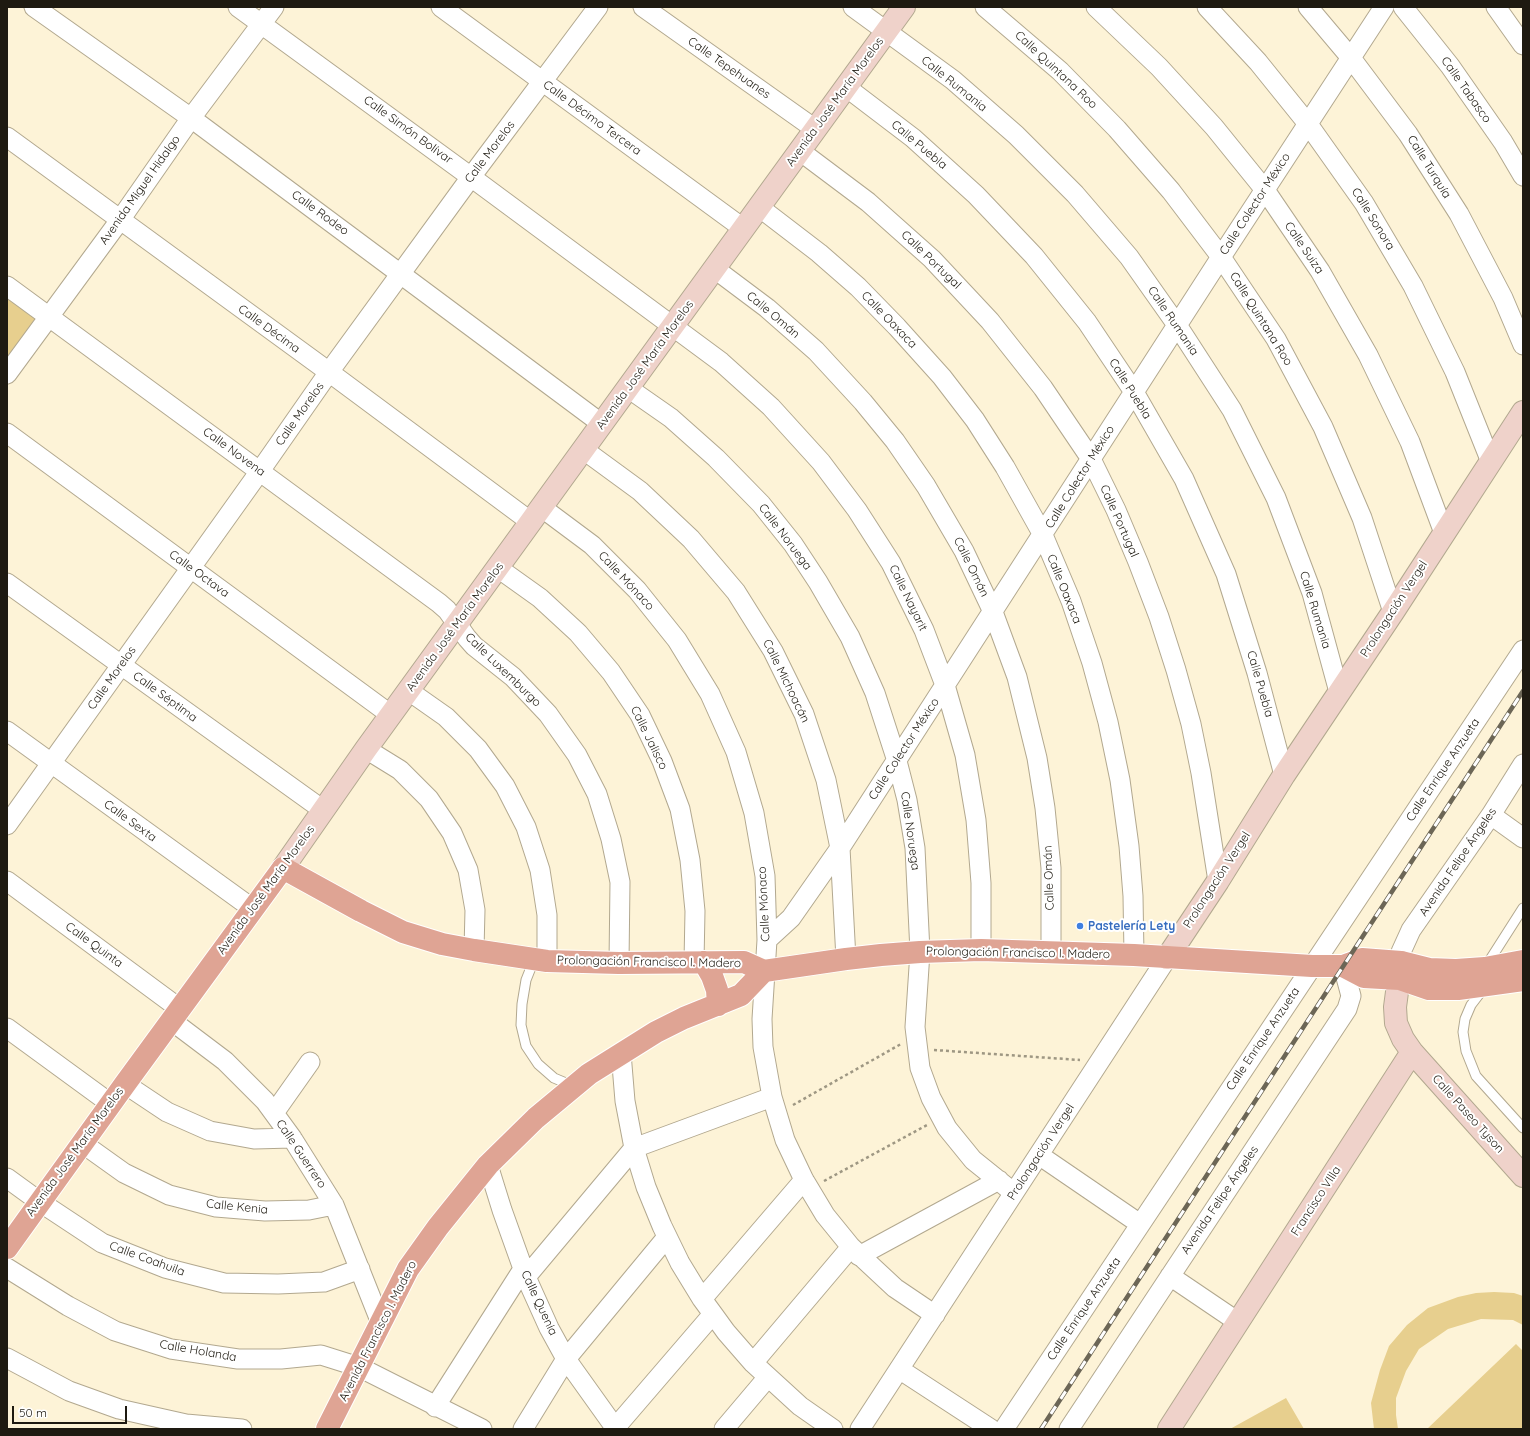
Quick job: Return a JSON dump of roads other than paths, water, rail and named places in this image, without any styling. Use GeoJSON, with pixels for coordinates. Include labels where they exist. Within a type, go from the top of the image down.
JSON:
{"type":"FeatureCollection","features":[{"type":"Feature","properties":{"kind":"main road","name":"Prolongación Francisco I. Madero"},"geometry":{"type":"LineString","coordinates":[[283,868],[361,911],[403,932],[442,944],[541,960],[619,963],[744,962],[764,971],[846,959],[920,952],[981,950],[1134,955],[1312,966],[1343,966],[1362,958],[1400,970],[1456,970],[1484,980],[1523,980]]}},
{"type":"Feature","properties":{"kind":"main road","name":"Avenida José María Morelos"},"geometry":{"type":"LineString","coordinates":[[7,1248],[283,868]]}},
{"type":"Feature","properties":{"kind":"main road","name":"Prolongación Francisco I. Madero"},"geometry":{"type":"LineString","coordinates":[[1484,980],[1523,961]]}},
{"type":"Feature","properties":{"kind":"main road"},"geometry":{"type":"LineString","coordinates":[[699,962],[712,976],[717,990],[718,1004]]}},
{"type":"Feature","properties":{"kind":"main road","name":"Avenida Francisco I. Madero"},"geometry":{"type":"LineString","coordinates":[[327,1429],[408,1269],[438,1227],[488,1165],[536,1118],[589,1074],[656,1032],[684,1018],[741,995],[764,971]]}},
{"type":"Feature","properties":{"kind":"street","name":"Calle Rodeo"},"geometry":{"type":"LineString","coordinates":[[34,7],[191,118],[602,424]]}},
{"type":"Feature","properties":{"kind":"street","name":"Calle Simón Bolívar"},"geometry":{"type":"LineString","coordinates":[[238,7],[673,326]]}},
{"type":"Feature","properties":{"kind":"street","name":"Avenida Miguel Hidalgo"},"geometry":{"type":"LineString","coordinates":[[7,374],[120,220],[191,118],[274,7]]}},
{"type":"Feature","properties":{"kind":"street","name":"Calle Décimo Tercera"},"geometry":{"type":"LineString","coordinates":[[441,7],[744,229]]}},
{"type":"Feature","properties":{"kind":"street","name":"Calle Morelos"},"geometry":{"type":"LineString","coordinates":[[7,825],[329,372],[402,274],[471,177],[598,7]]}},
{"type":"Feature","properties":{"kind":"street","name":"Calle Tepehuanes"},"geometry":{"type":"LineString","coordinates":[[643,7],[815,130]]}},
{"type":"Feature","properties":{"kind":"street","name":"Calle Rumania"},"geometry":{"type":"LineString","coordinates":[[853,7],[953,80],[1016,135],[1069,189],[1129,258],[1177,325],[1232,410],[1276,498],[1312,593],[1340,692]]}},
{"type":"Feature","properties":{"kind":"street","name":"Avenida José María Morelos"},"geometry":{"type":"LineString","coordinates":[[283,868],[366,748],[584,450],[904,7]]}},
{"type":"Feature","properties":{"kind":"street","name":"Calle Quintana Roo"},"geometry":{"type":"LineString","coordinates":[[985,7],[1060,71],[1117,129],[1171,191],[1221,257],[1276,339],[1323,427],[1362,518],[1393,612]]}},
{"type":"Feature","properties":{"kind":"street","name":"Calle Suiza"},"geometry":{"type":"LineString","coordinates":[[1096,7],[1159,67],[1214,127],[1265,190],[1320,271],[1368,355],[1410,442],[1444,533]]}},
{"type":"Feature","properties":{"kind":"street","name":"Calle Sonora"},"geometry":{"type":"LineString","coordinates":[[1207,7],[1258,62],[1308,124],[1364,203],[1413,286],[1455,372],[1491,462]]}},
{"type":"Feature","properties":{"kind":"street","name":"Calle Turquía"},"geometry":{"type":"LineString","coordinates":[[1308,7],[1352,58],[1408,134],[1458,214],[1503,298],[1523,345]]}},
{"type":"Feature","properties":{"kind":"street","name":"Calle Colector México"},"geometry":{"type":"LineString","coordinates":[[767,940],[791,918],[840,848],[1384,7]]}},
{"type":"Feature","properties":{"kind":"street","name":"Calle Tabasco"},"geometry":{"type":"LineString","coordinates":[[1403,7],[1450,66],[1502,142],[1523,176]]}},
{"type":"Feature","properties":{"kind":"street"},"geometry":{"type":"LineString","coordinates":[[1496,7],[1523,45]]}},
{"type":"Feature","properties":{"kind":"street","name":"Calle Puebla"},"geometry":{"type":"LineString","coordinates":[[846,87],[925,148],[976,195],[1034,256],[1087,322],[1134,392],[1184,480],[1226,574],[1257,673],[1284,775]]}},
{"type":"Feature","properties":{"kind":"street","name":"Calle Décima"},"geometry":{"type":"LineString","coordinates":[[7,137],[329,372],[536,514]]}},
{"type":"Feature","properties":{"kind":"street","name":"Calle Portugal"},"geometry":{"type":"LineString","coordinates":[[800,151],[868,202],[932,259],[990,321],[1043,388],[1091,459],[1116,510],[1138,562],[1159,617],[1176,670],[1191,724],[1202,773],[1218,880]]}},
{"type":"Feature","properties":{"kind":"street","name":"Calle Oaxaca"},"geometry":{"type":"LineString","coordinates":[[759,207],[819,253],[858,288],[897,327],[942,377],[975,420],[1005,467],[1043,535],[1071,601],[1092,663],[1108,722],[1120,780],[1129,846],[1134,955]]}},
{"type":"Feature","properties":{"kind":"street","name":"Calle Omán"},"geometry":{"type":"LineString","coordinates":[[715,269],[768,308],[816,351],[863,402],[891,435],[926,486],[964,551],[993,612],[1016,677],[1037,758],[1045,808],[1051,868],[1051,952]]}},
{"type":"Feature","properties":{"kind":"street","name":"Calle Novena"},"geometry":{"type":"LineString","coordinates":[[7,286],[439,603],[447,610],[457,624]]}},
{"type":"Feature","properties":{"kind":"street","name":"Calle Nayarit"},"geometry":{"type":"LineString","coordinates":[[673,326],[720,362],[771,407],[821,462],[857,510],[891,564],[924,630],[945,686],[965,755],[976,820],[981,883],[981,950]]}},
{"type":"Feature","properties":{"kind":"street","name":"Calle Noruega"},"geometry":{"type":"LineString","coordinates":[[628,388],[671,418],[716,458],[761,504],[793,544],[818,582],[850,637],[875,693],[897,761],[907,800],[915,848],[920,952],[915,1027],[920,1068],[931,1098],[947,1128],[974,1160],[1014,1193]]}},
{"type":"Feature","properties":{"kind":"street","name":"Prolongación Vergel"},"geometry":{"type":"LineString","coordinates":[[860,1429],[1218,880],[1284,775],[1393,612],[1523,412]]}},
{"type":"Feature","properties":{"kind":"street","name":"Calle Octava"},"geometry":{"type":"LineString","coordinates":[[7,433],[391,715]]}},
{"type":"Feature","properties":{"kind":"street","name":"Calle Michoacán"},"geometry":{"type":"LineString","coordinates":[[584,450],[640,491],[691,539],[736,592],[773,651],[804,714],[826,780],[840,848],[846,959]]}},
{"type":"Feature","properties":{"kind":"street","name":"Calle Mónaco"},"geometry":{"type":"LineString","coordinates":[[536,514],[592,545],[637,590],[677,640],[710,694],[736,752],[754,813],[765,876],[767,940],[762,1019],[763,1047],[774,1106],[785,1140],[806,1185],[825,1215],[855,1252],[895,1288],[935,1315]]}},
{"type":"Feature","properties":{"kind":"street","name":"Calle Jalisco"},"geometry":{"type":"LineString","coordinates":[[498,568],[540,598],[578,633],[611,672],[643,721],[662,761],[680,810],[690,860],[699,962]]}},
{"type":"Feature","properties":{"kind":"street","name":"Calle Séptima"},"geometry":{"type":"LineString","coordinates":[[7,583],[323,810]]}},
{"type":"Feature","properties":{"kind":"street","name":"Calle Luxemburgo"},"geometry":{"type":"LineString","coordinates":[[457,624],[466,638],[474,646],[512,677],[548,714],[577,755],[596,794],[611,839],[620,882],[619,963]]}},
{"type":"Feature","properties":{"kind":"street","name":"Calle Enrique Anzueta"},"geometry":{"type":"LineString","coordinates":[[1004,1429],[1523,650]]}},
{"type":"Feature","properties":{"kind":"street"},"geometry":{"type":"LineString","coordinates":[[409,691],[446,717],[478,749],[505,786],[526,827],[540,870],[547,915],[541,960]]}},
{"type":"Feature","properties":{"kind":"street","name":"Calle Sexta"},"geometry":{"type":"LineString","coordinates":[[7,732],[253,909]]}},
{"type":"Feature","properties":{"kind":"street"},"geometry":{"type":"LineString","coordinates":[[366,748],[400,770],[429,799],[452,832],[468,870],[475,910],[474,950]]}},
{"type":"Feature","properties":{"kind":"street","name":"Avenida Felipe Ángeles"},"geometry":{"type":"LineString","coordinates":[[1400,970],[1401,952],[1411,930],[1491,815],[1523,764]]}},
{"type":"Feature","properties":{"kind":"street"},"geometry":{"type":"LineString","coordinates":[[1491,815],[1523,838]]}},
{"type":"Feature","properties":{"kind":"street","name":"Calle Quinta"},"geometry":{"type":"LineString","coordinates":[[7,882],[176,1015]]}},
{"type":"Feature","properties":{"kind":"street","name":"Avenida Felipe Ángeles"},"geometry":{"type":"LineString","coordinates":[[1068,1429],[1347,1009],[1351,996],[1343,966]]}},
{"type":"Feature","properties":{"kind":"street"},"geometry":{"type":"LineString","coordinates":[[1400,970],[1394,1007],[1396,1023],[1403,1040],[1412,1052]]}},
{"type":"Feature","properties":{"kind":"street","name":"Calle Guerrero"},"geometry":{"type":"LineString","coordinates":[[176,1015],[226,1061],[265,1101],[292,1138],[334,1205],[381,1323]]}},
{"type":"Feature","properties":{"kind":"street"},"geometry":{"type":"LineString","coordinates":[[7,1028],[111,1104]]}},
{"type":"Feature","properties":{"kind":"street","name":"Calle Paseo Tyson"},"geometry":{"type":"LineString","coordinates":[[1412,1052],[1523,1176]]}},
{"type":"Feature","properties":{"kind":"street","name":"Francisco VIlla"},"geometry":{"type":"LineString","coordinates":[[1169,1429],[1412,1052]]}},
{"type":"Feature","properties":{"kind":"street"},"geometry":{"type":"LineString","coordinates":[[621,1053],[625,1101],[634,1148],[646,1187],[667,1237],[680,1263],[702,1299],[726,1332],[753,1363],[800,1406],[833,1429]]}},
{"type":"Feature","properties":{"kind":"street"},"geometry":{"type":"LineString","coordinates":[[274,1113],[310,1062]]}},
{"type":"Feature","properties":{"kind":"street"},"geometry":{"type":"LineString","coordinates":[[125,1084],[167,1112],[210,1131],[254,1139],[292,1138]]}},
{"type":"Feature","properties":{"kind":"street"},"geometry":{"type":"LineString","coordinates":[[435,1407],[524,1273],[634,1148],[774,1106]]}},
{"type":"Feature","properties":{"kind":"street","name":"Calle Kenia"},"geometry":{"type":"LineString","coordinates":[[82,1143],[124,1172],[169,1195],[216,1207],[264,1211],[309,1210],[334,1205]]}},
{"type":"Feature","properties":{"kind":"street"},"geometry":{"type":"LineString","coordinates":[[1038,1155],[1140,1224]]}},
{"type":"Feature","properties":{"kind":"street","name":"Calle Quenia"},"geometry":{"type":"LineString","coordinates":[[488,1165],[524,1273],[549,1328],[566,1359],[615,1429]]}},
{"type":"Feature","properties":{"kind":"street","name":"Calle Coahuila"},"geometry":{"type":"LineString","coordinates":[[7,1178],[102,1243],[165,1268],[224,1283],[278,1284],[324,1282],[360,1269]]}},
{"type":"Feature","properties":{"kind":"street"},"geometry":{"type":"LineString","coordinates":[[753,1363],[855,1252],[999,1180]]}},
{"type":"Feature","properties":{"kind":"street"},"geometry":{"type":"LineString","coordinates":[[702,1299],[806,1185]]}},
{"type":"Feature","properties":{"kind":"street"},"geometry":{"type":"LineString","coordinates":[[523,1429],[566,1359],[667,1237]]}},
{"type":"Feature","properties":{"kind":"street","name":"Calle Holanda"},"geometry":{"type":"LineString","coordinates":[[7,1268],[68,1306],[115,1331],[171,1349],[238,1359],[281,1359],[320,1355],[359,1366],[435,1407],[482,1429]]}},
{"type":"Feature","properties":{"kind":"street"},"geometry":{"type":"LineString","coordinates":[[1170,1276],[1238,1322]]}},
{"type":"Feature","properties":{"kind":"street"},"geometry":{"type":"LineString","coordinates":[[615,1429],[713,1314]]}},
{"type":"Feature","properties":{"kind":"street"},"geometry":{"type":"LineString","coordinates":[[7,1358],[69,1391],[119,1409],[186,1424],[242,1429]]}},
{"type":"Feature","properties":{"kind":"street"},"geometry":{"type":"LineString","coordinates":[[899,1369],[991,1429]]}},
{"type":"Feature","properties":{"kind":"street"},"geometry":{"type":"LineString","coordinates":[[724,1429],[768,1377]]}},
{"type":"Feature","properties":{"kind":"lane"},"geometry":{"type":"LineString","coordinates":[[1523,908],[1471,1005],[1465,1019],[1463,1032],[1466,1051],[1476,1076],[1523,1128]]}},
{"type":"Feature","properties":{"kind":"lane"},"geometry":{"type":"LineString","coordinates":[[541,960],[526,980],[522,1004],[521,1025],[526,1046],[538,1064],[554,1078],[574,1086]]}},
{"type":"Feature","properties":{"kind":"railway"},"geometry":{"type":"LineString","coordinates":[[1041,1429],[1523,691]]}},
{"type":"Feature","properties":{"kind":"place","name":"Pastelería Lety"},"geometry":{"type":"Point","coordinates":[1080,926]}}]}
